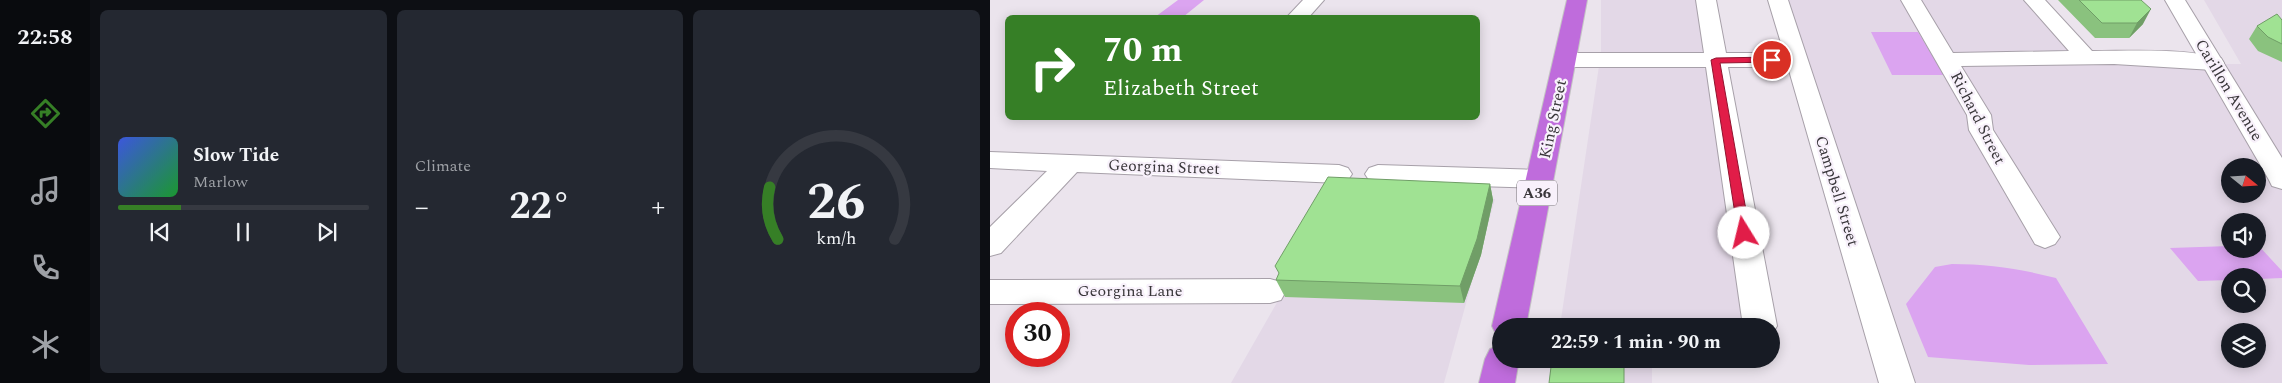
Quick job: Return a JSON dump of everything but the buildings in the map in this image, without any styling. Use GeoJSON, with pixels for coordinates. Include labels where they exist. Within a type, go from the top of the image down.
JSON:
{"type":"FeatureCollection","features":[{"type":"Feature","properties":{"kind":"highway","name":"King Street"},"geometry":{"type":"LineString","coordinates":[[1511,318],[1577,0]]}},
{"type":"Feature","properties":{"kind":"highway"},"geometry":{"type":"LineString","coordinates":[[1497,383],[1500,368]]}},
{"type":"Feature","properties":{"kind":"street"},"geometry":{"type":"LineString","coordinates":[[1299,15],[1314,0]]}},
{"type":"Feature","properties":{"kind":"street"},"geometry":{"type":"LineString","coordinates":[[1706,0],[1759,318]]}},
{"type":"Feature","properties":{"kind":"street","name":"Campbell Street"},"geometry":{"type":"LineString","coordinates":[[1778,0],[1897,383]]}},
{"type":"Feature","properties":{"kind":"street","name":"Richard Street"},"geometry":{"type":"LineString","coordinates":[[1911,0],[1979,115],[1981,130],[2045,237]]}},
{"type":"Feature","properties":{"kind":"street"},"geometry":{"type":"LineString","coordinates":[[2034,0],[2088,59]]}},
{"type":"Feature","properties":{"kind":"street","name":"Carillon Avenue"},"geometry":{"type":"LineString","coordinates":[[2175,0],[2282,180]]}},
{"type":"Feature","properties":{"kind":"street"},"geometry":{"type":"LineString","coordinates":[[1566,60],[1796,60]]}},
{"type":"Feature","properties":{"kind":"street"},"geometry":{"type":"LineString","coordinates":[[1948,60],[2187,60],[2213,63]]}},
{"type":"Feature","properties":{"kind":"street","name":"Georgina Street"},"geometry":{"type":"LineString","coordinates":[[990,160],[1339,174]]}},
{"type":"Feature","properties":{"kind":"street"},"geometry":{"type":"LineString","coordinates":[[990,245],[1070,163]]}},
{"type":"Feature","properties":{"kind":"street"},"geometry":{"type":"LineString","coordinates":[[1378,174],[1540,179]]}},
{"type":"Feature","properties":{"kind":"street","name":"Georgina Lane"},"geometry":{"type":"LineString","coordinates":[[990,292],[1270,291]]}},
{"type":"Feature","properties":{"kind":"shaded area"},"geometry":{"type":"Polygon","coordinates":[[[1178,0],[1204,0],[1185,15],[1158,15],[1178,0]]]}},
{"type":"Feature","properties":{"kind":"shaded area"},"geometry":{"type":"Polygon","coordinates":[[[1601,0],[1698,0],[1705,50],[1696,55],[1601,56],[1601,0]]]}},
{"type":"Feature","properties":{"kind":"shaded area"},"geometry":{"type":"Polygon","coordinates":[[[1787,0],[2023,0],[2080,64],[2241,64],[2204,0],[2282,0],[2282,383],[1915,383],[1787,0]]]}},
{"type":"Feature","properties":{"kind":"shaded area"},"geometry":{"type":"Polygon","coordinates":[[[1871,32],[1918,32],[1944,75],[1892,75],[1871,32]]]}},
{"type":"Feature","properties":{"kind":"shaded area"},"geometry":{"type":"Polygon","coordinates":[[[1696,64],[1707,70],[1743,318],[1561,318],[1599,66],[1696,64]]]}},
{"type":"Feature","properties":{"kind":"shaded area"},"geometry":{"type":"Polygon","coordinates":[[[1329,193],[1495,199],[1444,383],[1231,383],[1283,292],[1329,193]]]}},
{"type":"Feature","properties":{"kind":"shaded area"},"geometry":{"type":"Polygon","coordinates":[[[2221,246],[2221,258],[2266,258],[2266,254],[2282,271],[2282,278],[2266,279],[2266,268],[2221,268],[2221,280],[2198,281],[2170,248],[2221,246]]]}},
{"type":"Feature","properties":{"kind":"shaded area"},"geometry":{"type":"Polygon","coordinates":[[[1952,264],[2004,268],[2056,278],[2108,364],[2029,365],[1928,357],[1906,304],[1935,267],[1952,264]]]}},
{"type":"Feature","properties":{"kind":"shaded area"},"geometry":{"type":"Polygon","coordinates":[[[1554,368],[1652,368],[1652,383],[1552,383],[1554,368]]]}},
{"type":"Feature","properties":{"kind":"route"},"geometry":{"type":"LineString","coordinates":[[1744,233],[1716,60],[1772,60]]}}]}
